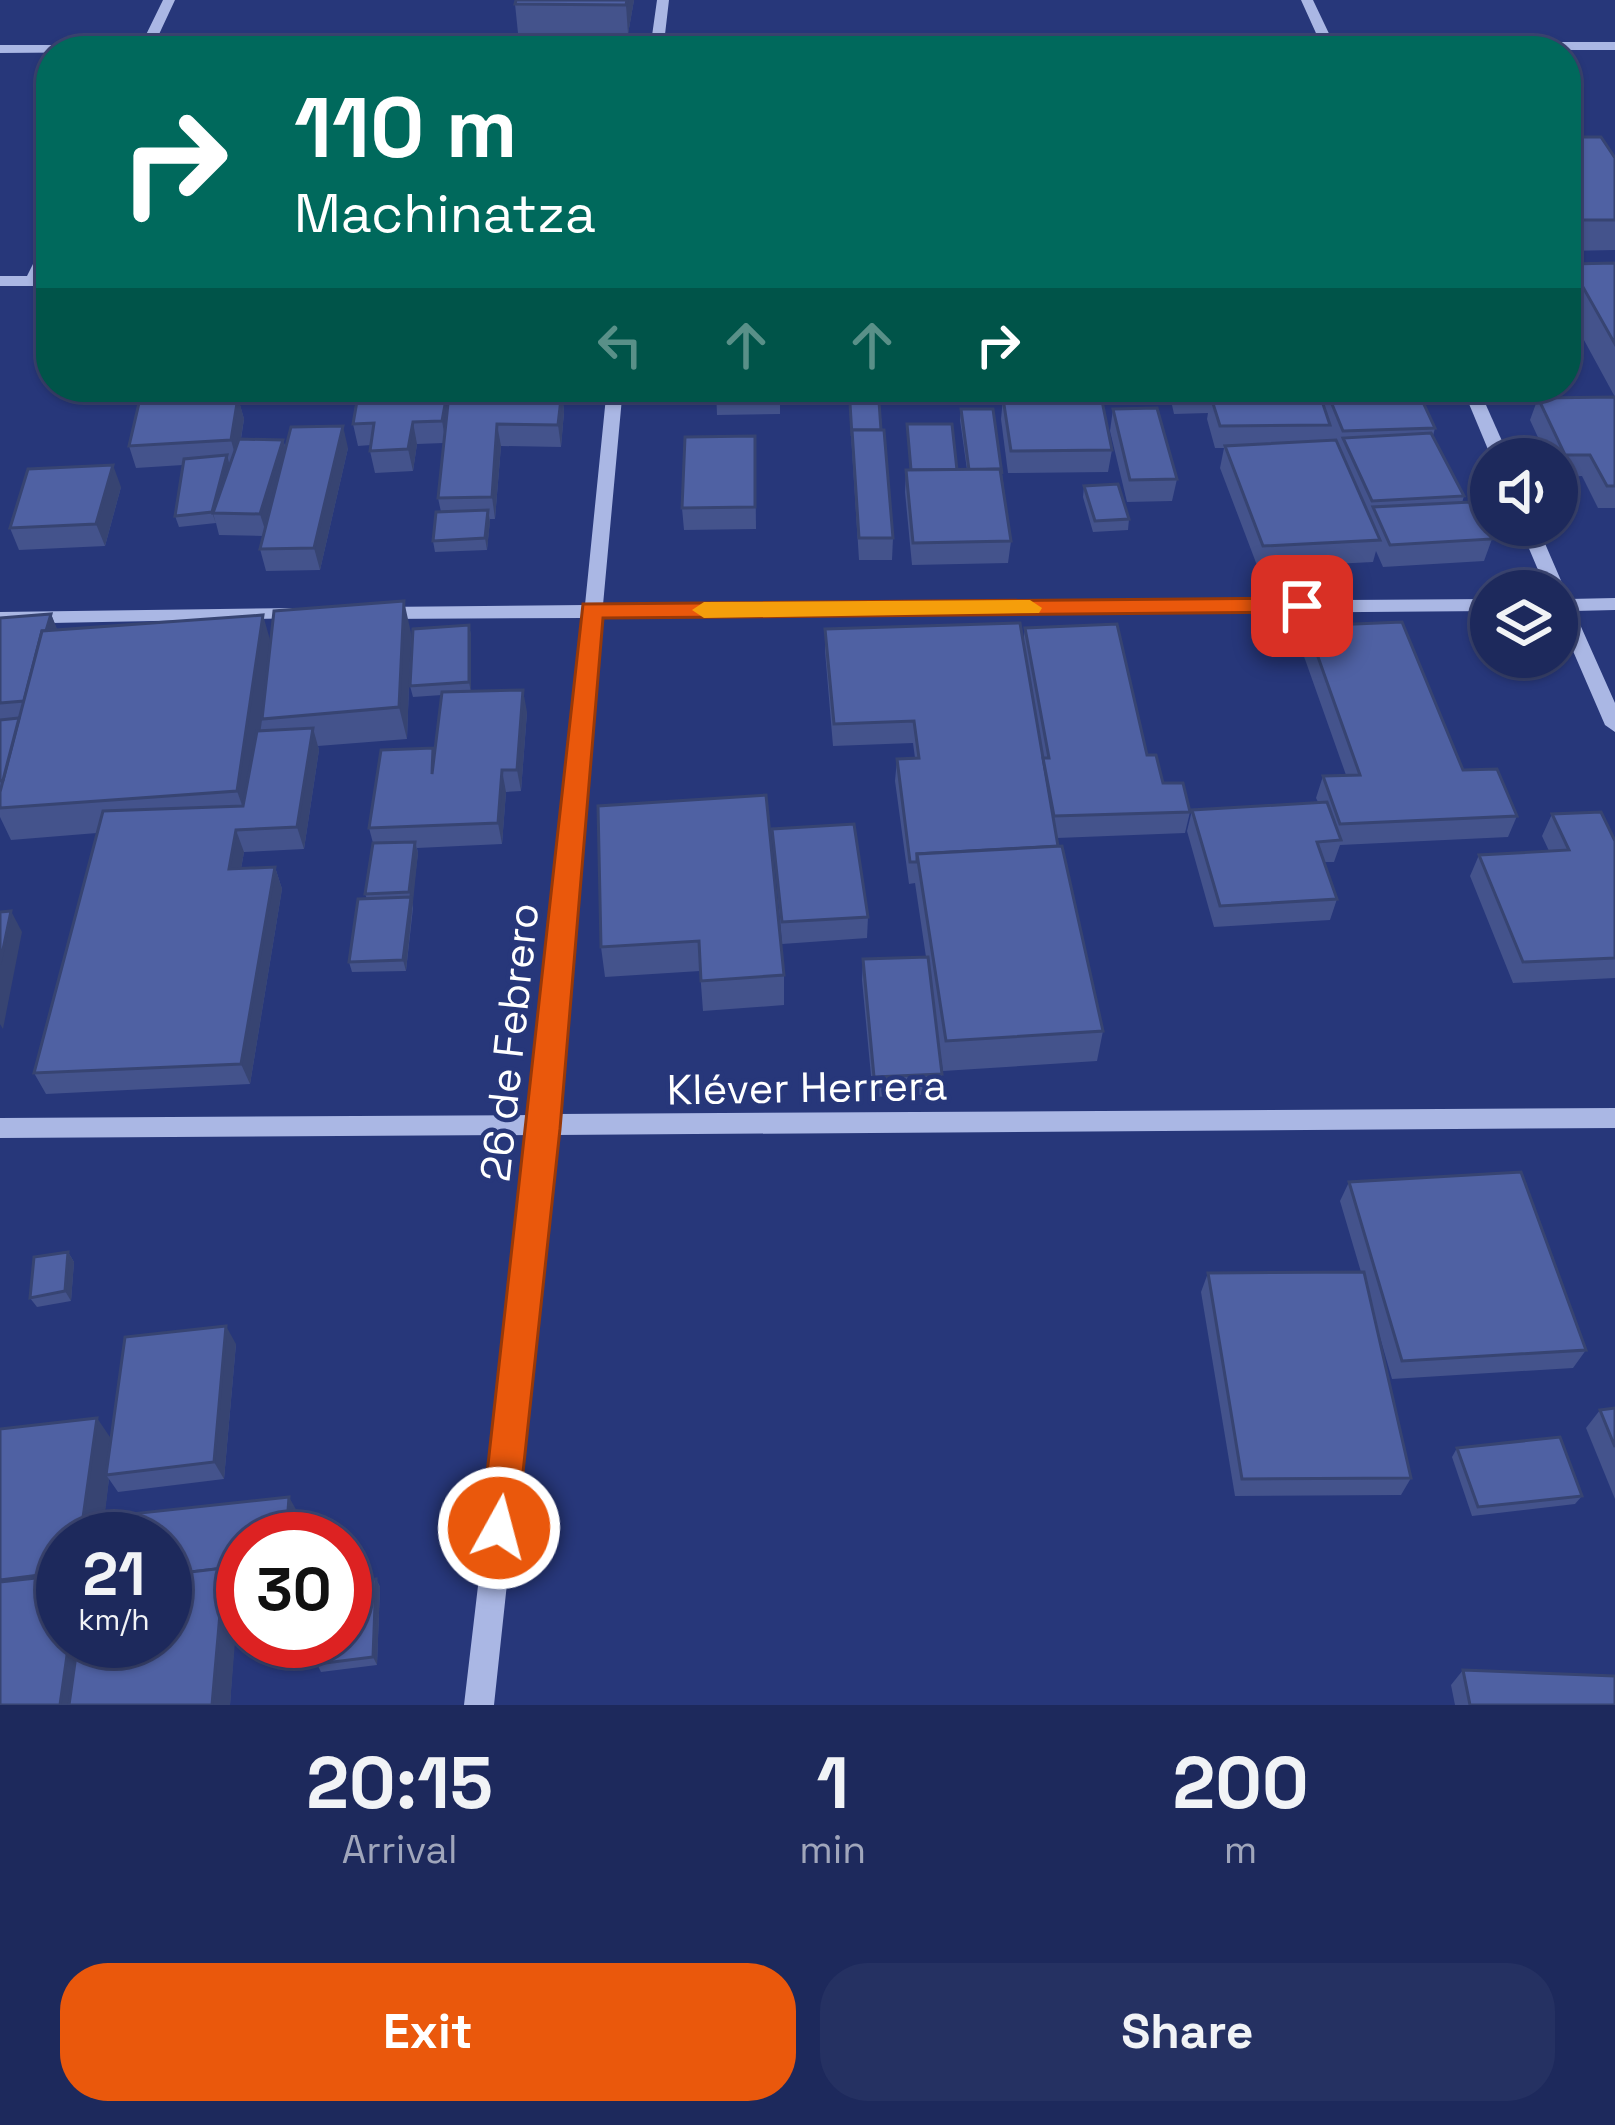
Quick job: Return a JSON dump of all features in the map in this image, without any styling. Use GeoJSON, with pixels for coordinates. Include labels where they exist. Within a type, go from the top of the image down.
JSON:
{"type":"FeatureCollection","features":[{"type":"Feature","properties":{"kind":"street"},"geometry":{"type":"LineString","coordinates":[[151,36],[170,0]]}},
{"type":"Feature","properties":{"kind":"street"},"geometry":{"type":"LineString","coordinates":[[658,36],[663,0]]}},
{"type":"Feature","properties":{"kind":"street"},"geometry":{"type":"LineString","coordinates":[[1307,0],[1324,36]]}},
{"type":"Feature","properties":{"kind":"street"},"geometry":{"type":"LineString","coordinates":[[1581,46],[1615,46]]}},
{"type":"Feature","properties":{"kind":"street"},"geometry":{"type":"LineString","coordinates":[[0,49],[36,49]]}},
{"type":"Feature","properties":{"kind":"street"},"geometry":{"type":"LineString","coordinates":[[32,281],[36,273]]}},
{"type":"Feature","properties":{"kind":"street"},"geometry":{"type":"LineString","coordinates":[[0,281],[36,281]]}},
{"type":"Feature","properties":{"kind":"street","name":"26 de Febrero"},"geometry":{"type":"LineString","coordinates":[[479,1705],[544,1129],[613,402]]}},
{"type":"Feature","properties":{"kind":"street"},"geometry":{"type":"LineString","coordinates":[[1476,402],[1492,438]]}},
{"type":"Feature","properties":{"kind":"street"},"geometry":{"type":"LineString","coordinates":[[1578,600],[1615,604]]}},
{"type":"Feature","properties":{"kind":"street"},"geometry":{"type":"LineString","coordinates":[[355,613],[1470,605]]}},
{"type":"Feature","properties":{"kind":"street"},"geometry":{"type":"LineString","coordinates":[[0,618],[331,614]]}},
{"type":"Feature","properties":{"kind":"street"},"geometry":{"type":"LineString","coordinates":[[1578,642],[1615,724]]}},
{"type":"Feature","properties":{"kind":"street","name":"Kléver Herrera"},"geometry":{"type":"LineString","coordinates":[[0,1128],[544,1129],[1615,1118]]}},
{"type":"Feature","properties":{"kind":"building"},"geometry":{"type":"Polygon","coordinates":[[[516,0],[627,0],[626,5],[515,4],[516,0]]]}},
{"type":"Feature","properties":{"kind":"building"},"geometry":{"type":"Polygon","coordinates":[[[1581,137],[1601,137],[1615,158],[1615,220],[1581,220],[1581,137]]]}},
{"type":"Feature","properties":{"kind":"building"},"geometry":{"type":"Polygon","coordinates":[[[1615,263],[1615,344],[1581,284],[1581,264],[1615,263]]]}},
{"type":"Feature","properties":{"kind":"building"},"geometry":{"type":"Polygon","coordinates":[[[1581,397],[1615,397],[1615,486],[1607,486],[1590,455],[1578,455],[1578,438],[1557,438],[1540,402],[1581,402],[1581,397]]]}},
{"type":"Feature","properties":{"kind":"building"},"geometry":{"type":"Polygon","coordinates":[[[237,402],[231,440],[129,446],[139,403],[237,402]]]}},
{"type":"Feature","properties":{"kind":"building"},"geometry":{"type":"Polygon","coordinates":[[[357,402],[445,402],[442,421],[413,422],[408,449],[370,451],[374,423],[353,424],[357,402]]]}},
{"type":"Feature","properties":{"kind":"building"},"geometry":{"type":"Polygon","coordinates":[[[448,402],[561,402],[558,425],[497,424],[492,497],[438,498],[448,402]]]}},
{"type":"Feature","properties":{"kind":"building"},"geometry":{"type":"Polygon","coordinates":[[[850,402],[879,402],[881,430],[852,430],[852,436],[850,402]]]}},
{"type":"Feature","properties":{"kind":"building"},"geometry":{"type":"Polygon","coordinates":[[[1004,402],[1102,402],[1112,450],[1011,451],[1004,402]]]}},
{"type":"Feature","properties":{"kind":"building"},"geometry":{"type":"Polygon","coordinates":[[[1213,402],[1322,402],[1330,425],[1220,426],[1213,402]]]}},
{"type":"Feature","properties":{"kind":"building"},"geometry":{"type":"Polygon","coordinates":[[[1331,402],[1423,402],[1435,428],[1343,431],[1331,402]]]}},
{"type":"Feature","properties":{"kind":"building"},"geometry":{"type":"Polygon","coordinates":[[[1157,408],[1177,479],[1130,480],[1113,409],[1157,408]]]}},
{"type":"Feature","properties":{"kind":"building"},"geometry":{"type":"Polygon","coordinates":[[[961,409],[993,409],[1002,474],[1000,469],[969,470],[961,409]]]}},
{"type":"Feature","properties":{"kind":"building"},"geometry":{"type":"Polygon","coordinates":[[[907,424],[952,424],[957,470],[911,470],[907,424]]]}},
{"type":"Feature","properties":{"kind":"building"},"geometry":{"type":"Polygon","coordinates":[[[343,426],[314,548],[260,549],[291,427],[343,426]]]}},
{"type":"Feature","properties":{"kind":"building"},"geometry":{"type":"Polygon","coordinates":[[[852,430],[884,430],[893,538],[859,538],[852,430]]]}},
{"type":"Feature","properties":{"kind":"building"},"geometry":{"type":"Polygon","coordinates":[[[1431,433],[1464,496],[1372,501],[1343,438],[1431,433]]]}},
{"type":"Feature","properties":{"kind":"building"},"geometry":{"type":"Polygon","coordinates":[[[755,436],[755,507],[682,508],[685,437],[755,436]]]}},
{"type":"Feature","properties":{"kind":"building"},"geometry":{"type":"Polygon","coordinates":[[[239,439],[283,440],[260,514],[213,513],[239,439]]]}},
{"type":"Feature","properties":{"kind":"building"},"geometry":{"type":"Polygon","coordinates":[[[1336,440],[1380,540],[1263,546],[1225,446],[1336,440]]]}},
{"type":"Feature","properties":{"kind":"building"},"geometry":{"type":"Polygon","coordinates":[[[227,455],[212,512],[175,516],[184,459],[227,455]]]}},
{"type":"Feature","properties":{"kind":"building"},"geometry":{"type":"Polygon","coordinates":[[[113,465],[96,524],[10,528],[28,469],[113,465]]]}},
{"type":"Feature","properties":{"kind":"building"},"geometry":{"type":"Polygon","coordinates":[[[1000,469],[1011,541],[913,543],[906,470],[1000,469]]]}},
{"type":"Feature","properties":{"kind":"building"},"geometry":{"type":"Polygon","coordinates":[[[1118,484],[1129,519],[1095,521],[1084,486],[1118,484]]]}},
{"type":"Feature","properties":{"kind":"building"},"geometry":{"type":"Polygon","coordinates":[[[1470,502],[1470,540],[1390,545],[1373,507],[1470,502]]]}},
{"type":"Feature","properties":{"kind":"building"},"geometry":{"type":"Polygon","coordinates":[[[488,510],[485,538],[433,541],[436,512],[488,510]]]}},
{"type":"Feature","properties":{"kind":"building"},"geometry":{"type":"Polygon","coordinates":[[[404,601],[399,707],[262,719],[274,611],[404,601]]]}},
{"type":"Feature","properties":{"kind":"building"},"geometry":{"type":"Polygon","coordinates":[[[51,614],[24,701],[0,703],[0,618],[51,614]]]}},
{"type":"Feature","properties":{"kind":"building"},"geometry":{"type":"Polygon","coordinates":[[[263,615],[237,791],[0,808],[0,792],[42,631],[263,615]]]}},
{"type":"Feature","properties":{"kind":"building"},"geometry":{"type":"Polygon","coordinates":[[[1402,622],[1463,770],[1497,769],[1517,816],[1340,824],[1323,776],[1360,775],[1307,626],[1402,622]]]}},
{"type":"Feature","properties":{"kind":"building"},"geometry":{"type":"Polygon","coordinates":[[[1020,623],[1058,846],[917,854],[917,862],[910,862],[897,759],[919,758],[914,721],[834,724],[825,629],[1020,623]]]}},
{"type":"Feature","properties":{"kind":"building"},"geometry":{"type":"Polygon","coordinates":[[[1117,624],[1147,755],[1156,755],[1163,783],[1183,783],[1190,812],[1054,816],[1043,758],[1049,758],[1025,628],[1117,624]]]}},
{"type":"Feature","properties":{"kind":"building"},"geometry":{"type":"Polygon","coordinates":[[[469,625],[469,682],[410,686],[413,629],[469,625]]]}},
{"type":"Feature","properties":{"kind":"building"},"geometry":{"type":"Polygon","coordinates":[[[523,690],[517,770],[502,770],[498,823],[369,828],[381,750],[433,748],[432,774],[442,692],[523,690]]]}},
{"type":"Feature","properties":{"kind":"building"},"geometry":{"type":"Polygon","coordinates":[[[19,718],[3,780],[0,781],[0,720],[19,718]]]}},
{"type":"Feature","properties":{"kind":"building"},"geometry":{"type":"Polygon","coordinates":[[[313,728],[297,827],[236,830],[229,869],[275,867],[241,1064],[34,1073],[103,811],[243,806],[257,731],[313,728]]]}},
{"type":"Feature","properties":{"kind":"building"},"geometry":{"type":"Polygon","coordinates":[[[766,795],[784,975],[701,981],[699,941],[601,947],[598,806],[766,795]]]}},
{"type":"Feature","properties":{"kind":"building"},"geometry":{"type":"Polygon","coordinates":[[[1327,802],[1341,840],[1317,842],[1337,899],[1220,906],[1192,810],[1327,802]]]}},
{"type":"Feature","properties":{"kind":"building"},"geometry":{"type":"Polygon","coordinates":[[[1601,812],[1615,841],[1615,958],[1523,962],[1479,855],[1569,850],[1552,814],[1601,812]]]}},
{"type":"Feature","properties":{"kind":"building"},"geometry":{"type":"Polygon","coordinates":[[[854,824],[868,917],[782,922],[772,829],[854,824]]]}},
{"type":"Feature","properties":{"kind":"building"},"geometry":{"type":"Polygon","coordinates":[[[415,842],[409,892],[365,894],[373,843],[415,842]]]}},
{"type":"Feature","properties":{"kind":"building"},"geometry":{"type":"Polygon","coordinates":[[[1062,846],[1103,1031],[946,1041],[917,854],[1062,846]]]}},
{"type":"Feature","properties":{"kind":"building"},"geometry":{"type":"Polygon","coordinates":[[[411,897],[403,960],[349,962],[358,899],[411,897]]]}},
{"type":"Feature","properties":{"kind":"building"},"geometry":{"type":"Polygon","coordinates":[[[11,911],[0,964],[0,912],[11,911]]]}},
{"type":"Feature","properties":{"kind":"building"},"geometry":{"type":"Polygon","coordinates":[[[928,957],[942,1074],[874,1077],[863,959],[928,957]]]}},
{"type":"Feature","properties":{"kind":"building"},"geometry":{"type":"Polygon","coordinates":[[[1521,1172],[1586,1350],[1402,1361],[1349,1182],[1521,1172]]]}},
{"type":"Feature","properties":{"kind":"building"},"geometry":{"type":"Polygon","coordinates":[[[68,1252],[65,1291],[30,1298],[34,1257],[68,1252]]]}},
{"type":"Feature","properties":{"kind":"building"},"geometry":{"type":"Polygon","coordinates":[[[1364,1272],[1411,1478],[1242,1479],[1208,1273],[1364,1272]]]}},
{"type":"Feature","properties":{"kind":"building"},"geometry":{"type":"Polygon","coordinates":[[[226,1326],[214,1462],[106,1475],[125,1337],[226,1326]]]}},
{"type":"Feature","properties":{"kind":"building"},"geometry":{"type":"Polygon","coordinates":[[[1615,1408],[1615,1447],[1600,1410],[1615,1408]]]}},
{"type":"Feature","properties":{"kind":"building"},"geometry":{"type":"Polygon","coordinates":[[[97,1418],[84,1512],[36,1512],[36,1575],[0,1580],[0,1429],[97,1418]]]}},
{"type":"Feature","properties":{"kind":"building"},"geometry":{"type":"Polygon","coordinates":[[[1560,1437],[1582,1496],[1478,1507],[1457,1448],[1560,1437]]]}},
{"type":"Feature","properties":{"kind":"building"},"geometry":{"type":"Polygon","coordinates":[[[289,1497],[288,1512],[216,1512],[216,1569],[192,1572],[192,1512],[150,1512],[289,1497]]]}},
{"type":"Feature","properties":{"kind":"building"},"geometry":{"type":"Polygon","coordinates":[[[216,1569],[212,1705],[69,1705],[74,1668],[192,1668],[192,1572],[216,1569]]]}},
{"type":"Feature","properties":{"kind":"building"},"geometry":{"type":"Polygon","coordinates":[[[36,1578],[36,1668],[65,1668],[60,1705],[0,1705],[0,1582],[36,1578]]]}},
{"type":"Feature","properties":{"kind":"building"},"geometry":{"type":"Polygon","coordinates":[[[376,1579],[372,1657],[372,1580],[376,1579]]]}},
{"type":"Feature","properties":{"kind":"building"},"geometry":{"type":"Polygon","coordinates":[[[1463,1670],[1615,1676],[1615,1705],[1470,1705],[1463,1670]]]}},
{"type":"Feature","properties":{"kind":"slow traffic"},"geometry":{"type":"LineString","coordinates":[[704,610],[1030,608]]}},
{"type":"Feature","properties":{"kind":"route"},"geometry":{"type":"LineString","coordinates":[[499,1528],[544,1129],[592,610],[1302,606]]}}]}
